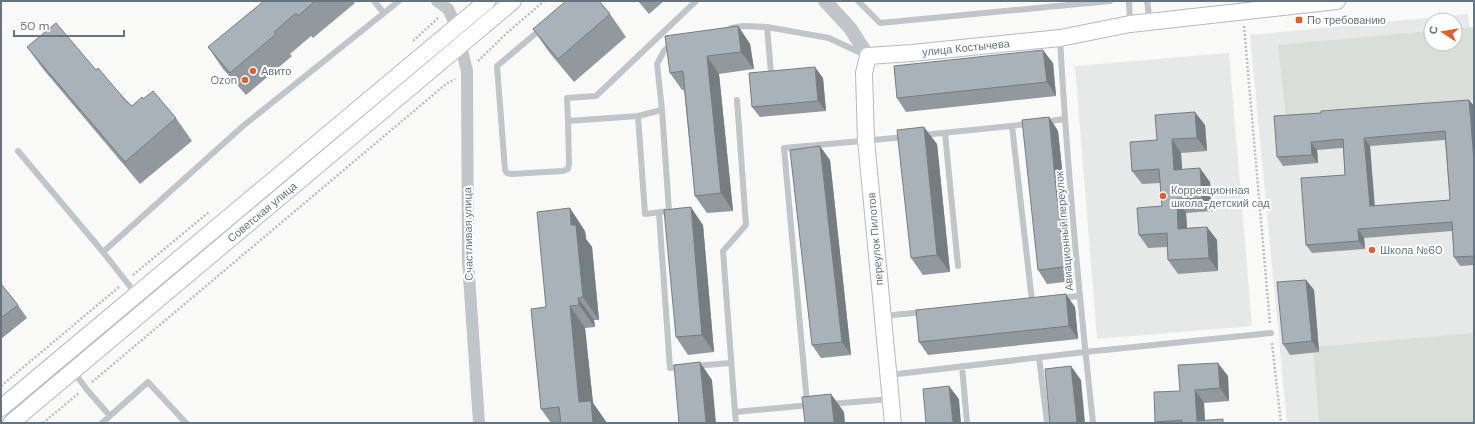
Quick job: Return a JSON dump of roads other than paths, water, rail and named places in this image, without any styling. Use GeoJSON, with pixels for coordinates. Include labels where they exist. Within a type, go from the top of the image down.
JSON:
{"type":"FeatureCollection","features":[{"type":"Feature","properties":{"kind":"main road","name":"Советская улица"},"geometry":{"type":"LineString","coordinates":[[1,408],[487,1]]}},
{"type":"Feature","properties":{"kind":"main road","name":"Советская улица"},"geometry":{"type":"LineString","coordinates":[[11,423],[72,370],[513,1]]}},
{"type":"Feature","properties":{"kind":"main road","name":"улица Костычева"},"geometry":{"type":"LineString","coordinates":[[868,56],[1060,38],[1130,24],[1243,11],[1261,5],[1337,1]]}},
{"type":"Feature","properties":{"kind":"main road","name":"переулок Пилотов"},"geometry":{"type":"LineString","coordinates":[[868,56],[864,73],[866,140],[893,423]]}},
{"type":"Feature","properties":{"kind":"street","name":"Счастливая улица"},"geometry":{"type":"LineString","coordinates":[[437,1],[448,9],[456,26],[467,71],[468,261],[479,423]]}},
{"type":"Feature","properties":{"kind":"street"},"geometry":{"type":"LineString","coordinates":[[825,1],[850,28],[868,56]]}},
{"type":"Feature","properties":{"kind":"lane"},"geometry":{"type":"LineString","coordinates":[[374,1],[384,13]]}},
{"type":"Feature","properties":{"kind":"lane"},"geometry":{"type":"LineString","coordinates":[[103,252],[243,126],[399,1]]}},
{"type":"Feature","properties":{"kind":"lane"},"geometry":{"type":"LineString","coordinates":[[546,26],[497,66],[505,170],[511,174],[563,171],[568,169],[570,164],[567,98],[596,96],[696,1]]}},
{"type":"Feature","properties":{"kind":"lane"},"geometry":{"type":"LineString","coordinates":[[858,1],[880,23],[1110,1]]}},
{"type":"Feature","properties":{"kind":"lane"},"geometry":{"type":"LineString","coordinates":[[1129,1],[1130,24]]}},
{"type":"Feature","properties":{"kind":"lane"},"geometry":{"type":"LineString","coordinates":[[1147,1],[1150,22]]}},
{"type":"Feature","properties":{"kind":"lane","name":"улица Костычева"},"geometry":{"type":"LineString","coordinates":[[722,29],[743,26],[767,27],[829,38],[868,56]]}},
{"type":"Feature","properties":{"kind":"lane"},"geometry":{"type":"LineString","coordinates":[[767,27],[770,73]]}},
{"type":"Feature","properties":{"kind":"lane"},"geometry":{"type":"LineString","coordinates":[[638,116],[644,214],[669,211],[662,110],[657,64],[664,51],[677,38]]}},
{"type":"Feature","properties":{"kind":"lane","name":"Авиационный переулок"},"geometry":{"type":"LineString","coordinates":[[1060,38],[1064,119],[1079,296],[1093,423]]}},
{"type":"Feature","properties":{"kind":"lane"},"geometry":{"type":"LineString","coordinates":[[736,423],[723,251],[746,225],[737,100]]}},
{"type":"Feature","properties":{"kind":"lane"},"geometry":{"type":"LineString","coordinates":[[568,121],[638,116],[662,110]]}},
{"type":"Feature","properties":{"kind":"lane"},"geometry":{"type":"LineString","coordinates":[[807,409],[784,148],[945,133],[1064,119]]}},
{"type":"Feature","properties":{"kind":"lane"},"geometry":{"type":"LineString","coordinates":[[1012,126],[1032,301]]}},
{"type":"Feature","properties":{"kind":"lane"},"geometry":{"type":"LineString","coordinates":[[945,133],[958,266]]}},
{"type":"Feature","properties":{"kind":"lane"},"geometry":{"type":"LineString","coordinates":[[18,151],[103,252],[136,294]]}},
{"type":"Feature","properties":{"kind":"lane"},"geometry":{"type":"LineString","coordinates":[[659,213],[670,368],[731,363]]}},
{"type":"Feature","properties":{"kind":"lane"},"geometry":{"type":"LineString","coordinates":[[1056,298],[1079,296]]}},
{"type":"Feature","properties":{"kind":"lane"},"geometry":{"type":"LineString","coordinates":[[1024,301],[1040,300]]}},
{"type":"Feature","properties":{"kind":"lane"},"geometry":{"type":"LineString","coordinates":[[882,316],[929,311]]}},
{"type":"Feature","properties":{"kind":"lane"},"geometry":{"type":"LineString","coordinates":[[888,375],[1039,357],[1271,333]]}},
{"type":"Feature","properties":{"kind":"lane"},"geometry":{"type":"LineString","coordinates":[[1039,357],[1047,423]]}},
{"type":"Feature","properties":{"kind":"lane"},"geometry":{"type":"LineString","coordinates":[[962,366],[967,423]]}},
{"type":"Feature","properties":{"kind":"lane"},"geometry":{"type":"LineString","coordinates":[[72,370],[85,388],[110,416]]}},
{"type":"Feature","properties":{"kind":"lane"},"geometry":{"type":"LineString","coordinates":[[102,423],[148,382],[186,423]]}},
{"type":"Feature","properties":{"kind":"lane"},"geometry":{"type":"LineString","coordinates":[[822,404],[890,399]]}},
{"type":"Feature","properties":{"kind":"lane"},"geometry":{"type":"LineString","coordinates":[[735,412],[807,409],[815,405]]}},
{"type":"Feature","properties":{"kind":"place","name":"По требованию"},"geometry":{"type":"Point","coordinates":[1299,20]}},
{"type":"Feature","properties":{"kind":"place","name":"Авито"},"geometry":{"type":"Point","coordinates":[253,71]}},
{"type":"Feature","properties":{"kind":"place","name":"Ozon"},"geometry":{"type":"Point","coordinates":[245,80]}},
{"type":"Feature","properties":{"kind":"place","name":"Коррекционная школа-детский сад"},"geometry":{"type":"Point","coordinates":[1163,196]}},
{"type":"Feature","properties":{"kind":"place","name":"Школа №60"},"geometry":{"type":"Point","coordinates":[1372,250]}}]}
